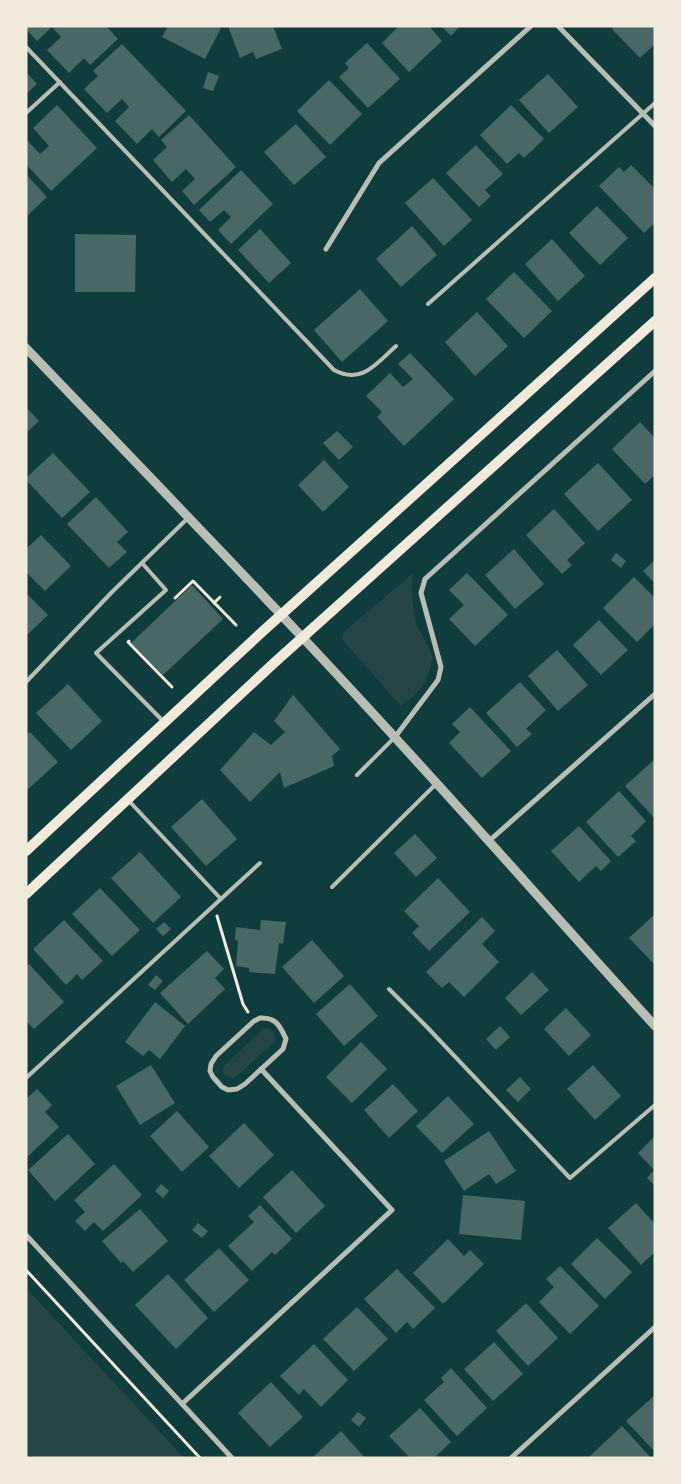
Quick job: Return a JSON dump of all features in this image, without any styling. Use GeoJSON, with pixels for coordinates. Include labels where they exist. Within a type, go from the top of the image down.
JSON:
{"type":"FeatureCollection","features":[{"type":"Feature","properties":{"kind":"main road"},"geometry":{"type":"LineString","coordinates":[[26,851],[281,615],[655,278]]}},
{"type":"Feature","properties":{"kind":"main road"},"geometry":{"type":"LineString","coordinates":[[26,894],[303,638],[655,321]]}},
{"type":"Feature","properties":{"kind":"street"},"geometry":{"type":"LineString","coordinates":[[326,249],[379,163],[531,26]]}},
{"type":"Feature","properties":{"kind":"street"},"geometry":{"type":"LineString","coordinates":[[558,26],[655,126]]}},
{"type":"Feature","properties":{"kind":"street"},"geometry":{"type":"LineString","coordinates":[[26,348],[395,737],[655,1026]]}},
{"type":"Feature","properties":{"kind":"street"},"geometry":{"type":"LineString","coordinates":[[395,737],[438,680],[441,667],[421,593],[425,579],[655,371]]}},
{"type":"Feature","properties":{"kind":"street"},"geometry":{"type":"LineString","coordinates":[[489,841],[655,694]]}},
{"type":"Feature","properties":{"kind":"street"},"geometry":{"type":"LineString","coordinates":[[260,1018],[269,1018],[281,1028],[286,1039],[282,1049],[261,1069],[245,1084],[228,1090],[212,1077],[210,1071],[211,1064],[216,1056],[254,1021],[260,1018]]}},
{"type":"Feature","properties":{"kind":"street"},"geometry":{"type":"LineString","coordinates":[[182,1404],[392,1210],[261,1069]]}},
{"type":"Feature","properties":{"kind":"street"},"geometry":{"type":"LineString","coordinates":[[26,1235],[232,1458]]}},
{"type":"Feature","properties":{"kind":"street"},"geometry":{"type":"LineString","coordinates":[[511,1458],[655,1327]]}},
{"type":"Feature","properties":{"kind":"lane"},"geometry":{"type":"LineString","coordinates":[[26,47],[334,370],[351,376],[361,374],[373,367],[396,346]]}},
{"type":"Feature","properties":{"kind":"lane"},"geometry":{"type":"LineString","coordinates":[[26,113],[60,82]]}},
{"type":"Feature","properties":{"kind":"lane"},"geometry":{"type":"LineString","coordinates":[[428,304],[655,103]]}},
{"type":"Feature","properties":{"kind":"lane"},"geometry":{"type":"LineString","coordinates":[[26,682],[112,592],[188,518]]}},
{"type":"Feature","properties":{"kind":"lane"},"geometry":{"type":"LineString","coordinates":[[142,563],[166,590],[96,653],[164,722]]}},
{"type":"Feature","properties":{"kind":"lane"},"geometry":{"type":"LineString","coordinates":[[357,775],[395,737]]}},
{"type":"Feature","properties":{"kind":"lane"},"geometry":{"type":"LineString","coordinates":[[332,887],[437,784]]}},
{"type":"Feature","properties":{"kind":"lane"},"geometry":{"type":"LineString","coordinates":[[128,799],[221,899]]}},
{"type":"Feature","properties":{"kind":"lane"},"geometry":{"type":"LineString","coordinates":[[26,1078],[260,862]]}},
{"type":"Feature","properties":{"kind":"lane"},"geometry":{"type":"LineString","coordinates":[[389,989],[570,1178],[655,1105]]}},
{"type":"Feature","properties":{"kind":"path"},"geometry":{"type":"LineString","coordinates":[[174,598],[193,581],[236,625]]}},
{"type":"Feature","properties":{"kind":"path"},"geometry":{"type":"LineString","coordinates":[[214,603],[220,598]]}},
{"type":"Feature","properties":{"kind":"path"},"geometry":{"type":"LineString","coordinates":[[134,636],[128,642],[172,687]]}},
{"type":"Feature","properties":{"kind":"path"},"geometry":{"type":"LineString","coordinates":[[212,906],[219,920],[243,1004],[248,1012]]}},
{"type":"Feature","properties":{"kind":"path"},"geometry":{"type":"LineString","coordinates":[[26,1270],[200,1458]]}},
{"type":"Feature","properties":{"kind":"shaded area"},"geometry":{"type":"Polygon","coordinates":[[[412,574],[412,598],[416,624],[433,656],[429,673],[423,685],[401,706],[342,639],[344,632],[412,574]]]}},
{"type":"Feature","properties":{"kind":"shaded area"},"geometry":{"type":"Polygon","coordinates":[[[267,1028],[274,1033],[275,1041],[237,1076],[233,1078],[225,1076],[223,1072],[224,1066],[263,1029],[267,1028]]]}},
{"type":"Feature","properties":{"kind":"shaded area"},"geometry":{"type":"Polygon","coordinates":[[[26,1288],[184,1458],[26,1458],[26,1288]]]}},
{"type":"Feature","properties":{"kind":"building"},"geometry":{"type":"Polygon","coordinates":[[[26,26],[106,26],[118,39],[90,65],[84,58],[69,73],[47,50],[61,37],[52,27],[37,41],[26,29],[26,26]]]}},
{"type":"Feature","properties":{"kind":"building"},"geometry":{"type":"Polygon","coordinates":[[[168,26],[222,26],[205,59],[162,37],[168,26]]]}},
{"type":"Feature","properties":{"kind":"building"},"geometry":{"type":"Polygon","coordinates":[[[228,26],[273,26],[282,49],[256,59],[253,52],[240,58],[228,26]]]}},
{"type":"Feature","properties":{"kind":"building"},"geometry":{"type":"Polygon","coordinates":[[[399,26],[429,26],[442,41],[409,72],[382,43],[399,26]]]}},
{"type":"Feature","properties":{"kind":"building"},"geometry":{"type":"Polygon","coordinates":[[[441,26],[460,26],[451,36],[441,26]]]}},
{"type":"Feature","properties":{"kind":"building"},"geometry":{"type":"Polygon","coordinates":[[[615,26],[655,26],[655,44],[640,58],[612,29],[615,26]]]}},
{"type":"Feature","properties":{"kind":"building"},"geometry":{"type":"Polygon","coordinates":[[[367,43],[400,79],[368,108],[339,77],[349,68],[345,63],[367,43]]]}},
{"type":"Feature","properties":{"kind":"building"},"geometry":{"type":"Polygon","coordinates":[[[122,44],[186,111],[159,137],[152,129],[137,144],[115,121],[129,107],[122,99],[107,113],[84,89],[98,76],[93,71],[122,44]]]}},
{"type":"Feature","properties":{"kind":"building"},"geometry":{"type":"Polygon","coordinates":[[[26,72],[37,84],[26,94],[26,72]]]}},
{"type":"Feature","properties":{"kind":"building"},"geometry":{"type":"Polygon","coordinates":[[[208,72],[219,76],[213,91],[203,88],[208,72]]]}},
{"type":"Feature","properties":{"kind":"building"},"geometry":{"type":"Polygon","coordinates":[[[548,74],[578,107],[549,133],[519,100],[548,74]]]}},
{"type":"Feature","properties":{"kind":"building"},"geometry":{"type":"Polygon","coordinates":[[[329,80],[362,114],[330,145],[297,111],[329,80]]]}},
{"type":"Feature","properties":{"kind":"building"},"geometry":{"type":"Polygon","coordinates":[[[57,105],[97,148],[51,191],[26,164],[26,139],[40,154],[49,146],[33,128],[57,105]]]}},
{"type":"Feature","properties":{"kind":"building"},"geometry":{"type":"Polygon","coordinates":[[[511,105],[544,139],[524,158],[519,153],[507,164],[480,135],[511,105]]]}},
{"type":"Feature","properties":{"kind":"building"},"geometry":{"type":"Polygon","coordinates":[[[189,115],[236,167],[194,205],[182,191],[195,179],[186,169],[172,182],[153,160],[167,147],[161,140],[189,115]]]}},
{"type":"Feature","properties":{"kind":"building"},"geometry":{"type":"Polygon","coordinates":[[[296,124],[326,157],[294,185],[264,152],[296,124]]]}},
{"type":"Feature","properties":{"kind":"building"},"geometry":{"type":"Polygon","coordinates":[[[476,145],[503,174],[485,190],[491,196],[479,207],[446,173],[476,145]]]}},
{"type":"Feature","properties":{"kind":"building"},"geometry":{"type":"Polygon","coordinates":[[[631,165],[655,189],[655,223],[644,233],[599,186],[619,167],[624,172],[631,165]]]}},
{"type":"Feature","properties":{"kind":"building"},"geometry":{"type":"Polygon","coordinates":[[[241,170],[273,204],[231,244],[218,230],[231,217],[224,210],[210,222],[199,210],[241,170]]]}},
{"type":"Feature","properties":{"kind":"building"},"geometry":{"type":"Polygon","coordinates":[[[26,174],[47,197],[26,217],[26,174]]]}},
{"type":"Feature","properties":{"kind":"building"},"geometry":{"type":"Polygon","coordinates":[[[433,178],[472,220],[444,246],[405,203],[433,178]]]}},
{"type":"Feature","properties":{"kind":"building"},"geometry":{"type":"Polygon","coordinates":[[[597,206],[628,238],[600,265],[569,233],[597,206]]]}},
{"type":"Feature","properties":{"kind":"building"},"geometry":{"type":"Polygon","coordinates":[[[412,226],[437,255],[401,287],[376,259],[412,226]]]}},
{"type":"Feature","properties":{"kind":"building"},"geometry":{"type":"Polygon","coordinates":[[[260,229],[291,263],[269,283],[238,250],[260,229]]]}},
{"type":"Feature","properties":{"kind":"building"},"geometry":{"type":"Polygon","coordinates":[[[75,234],[136,235],[135,292],[75,292],[75,234]]]}},
{"type":"Feature","properties":{"kind":"building"},"geometry":{"type":"Polygon","coordinates":[[[552,239],[585,276],[558,301],[525,264],[552,239]]]}},
{"type":"Feature","properties":{"kind":"building"},"geometry":{"type":"Polygon","coordinates":[[[514,272],[552,311],[524,338],[486,299],[514,272]]]}},
{"type":"Feature","properties":{"kind":"building"},"geometry":{"type":"Polygon","coordinates":[[[360,289],[388,321],[342,362],[314,330],[360,289]]]}},
{"type":"Feature","properties":{"kind":"building"},"geometry":{"type":"Polygon","coordinates":[[[477,312],[508,346],[475,376],[445,342],[477,312]]]}},
{"type":"Feature","properties":{"kind":"building"},"geometry":{"type":"Polygon","coordinates":[[[410,353],[454,399],[404,446],[377,417],[382,412],[366,396],[390,373],[403,387],[413,379],[398,364],[410,353]]]}},
{"type":"Feature","properties":{"kind":"building"},"geometry":{"type":"Polygon","coordinates":[[[26,407],[39,421],[26,433],[26,407]]]}},
{"type":"Feature","properties":{"kind":"building"},"geometry":{"type":"Polygon","coordinates":[[[640,422],[655,438],[655,475],[645,484],[612,449],[640,422]]]}},
{"type":"Feature","properties":{"kind":"building"},"geometry":{"type":"Polygon","coordinates":[[[337,431],[353,447],[339,460],[323,443],[337,431]]]}},
{"type":"Feature","properties":{"kind":"building"},"geometry":{"type":"Polygon","coordinates":[[[53,453],[90,492],[62,518],[26,480],[53,453]]]}},
{"type":"Feature","properties":{"kind":"building"},"geometry":{"type":"Polygon","coordinates":[[[324,460],[349,487],[323,512],[298,485],[324,460]]]}},
{"type":"Feature","properties":{"kind":"building"},"geometry":{"type":"Polygon","coordinates":[[[598,463],[632,500],[598,531],[564,494],[598,463]]]}},
{"type":"Feature","properties":{"kind":"building"},"geometry":{"type":"Polygon","coordinates":[[[96,497],[128,532],[117,542],[127,552],[109,568],[67,524],[96,497]]]}},
{"type":"Feature","properties":{"kind":"building"},"geometry":{"type":"Polygon","coordinates":[[[554,509],[585,543],[567,560],[572,565],[562,574],[526,535],[554,509]]]}},
{"type":"Feature","properties":{"kind":"building"},"geometry":{"type":"Polygon","coordinates":[[[41,535],[71,566],[45,591],[26,572],[26,549],[41,535]]]}},
{"type":"Feature","properties":{"kind":"building"},"geometry":{"type":"Polygon","coordinates":[[[514,549],[544,584],[515,609],[485,575],[514,549]]]}},
{"type":"Feature","properties":{"kind":"building"},"geometry":{"type":"Polygon","coordinates":[[[616,553],[626,561],[621,568],[611,560],[616,553]]]}},
{"type":"Feature","properties":{"kind":"building"},"geometry":{"type":"Polygon","coordinates":[[[655,560],[655,584],[643,571],[655,560]]]}},
{"type":"Feature","properties":{"kind":"building"},"geometry":{"type":"Polygon","coordinates":[[[467,573],[508,615],[475,646],[449,619],[464,605],[449,590],[467,573]]]}},
{"type":"Feature","properties":{"kind":"building"},"geometry":{"type":"Polygon","coordinates":[[[634,577],[655,598],[655,624],[637,642],[603,608],[634,577]]]}},
{"type":"Feature","properties":{"kind":"building"},"geometry":{"type":"Polygon","coordinates":[[[192,585],[223,619],[163,675],[131,643],[192,585]]]}},
{"type":"Feature","properties":{"kind":"building"},"geometry":{"type":"Polygon","coordinates":[[[26,593],[48,615],[26,636],[26,593]]]}},
{"type":"Feature","properties":{"kind":"building"},"geometry":{"type":"Polygon","coordinates":[[[599,620],[628,650],[601,675],[573,645],[599,620]]]}},
{"type":"Feature","properties":{"kind":"building"},"geometry":{"type":"Polygon","coordinates":[[[557,650],[588,685],[558,711],[528,676],[557,650]]]}},
{"type":"Feature","properties":{"kind":"building"},"geometry":{"type":"Polygon","coordinates":[[[520,682],[546,710],[526,729],[532,734],[517,747],[486,713],[520,682]]]}},
{"type":"Feature","properties":{"kind":"building"},"geometry":{"type":"Polygon","coordinates":[[[68,684],[102,721],[71,750],[36,713],[68,684]]]}},
{"type":"Feature","properties":{"kind":"building"},"geometry":{"type":"Polygon","coordinates":[[[293,695],[340,749],[332,756],[334,766],[284,788],[280,772],[250,802],[220,770],[254,732],[271,745],[285,732],[274,721],[293,695]]]}},
{"type":"Feature","properties":{"kind":"building"},"geometry":{"type":"Polygon","coordinates":[[[470,707],[511,751],[482,778],[449,743],[460,732],[452,724],[470,707]]]}},
{"type":"Feature","properties":{"kind":"building"},"geometry":{"type":"Polygon","coordinates":[[[30,732],[58,762],[26,791],[26,735],[30,732]]]}},
{"type":"Feature","properties":{"kind":"building"},"geometry":{"type":"Polygon","coordinates":[[[655,759],[655,819],[625,786],[655,759]]]}},
{"type":"Feature","properties":{"kind":"building"},"geometry":{"type":"Polygon","coordinates":[[[619,791],[646,821],[631,836],[636,841],[618,857],[586,822],[619,791]]]}},
{"type":"Feature","properties":{"kind":"building"},"geometry":{"type":"Polygon","coordinates":[[[202,799],[237,839],[206,866],[171,827],[202,799]]]}},
{"type":"Feature","properties":{"kind":"building"},"geometry":{"type":"Polygon","coordinates":[[[579,826],[611,861],[601,871],[596,866],[579,882],[551,851],[579,826]]]}},
{"type":"Feature","properties":{"kind":"building"},"geometry":{"type":"Polygon","coordinates":[[[415,834],[437,858],[416,877],[394,853],[415,834]]]}},
{"type":"Feature","properties":{"kind":"building"},"geometry":{"type":"Polygon","coordinates":[[[140,852],[181,897],[153,923],[111,878],[140,852]]]}},
{"type":"Feature","properties":{"kind":"building"},"geometry":{"type":"Polygon","coordinates":[[[438,878],[470,912],[429,951],[412,933],[419,926],[404,911],[438,878]]]}},
{"type":"Feature","properties":{"kind":"building"},"geometry":{"type":"Polygon","coordinates":[[[100,888],[140,930],[112,956],[72,914],[100,888]]]}},
{"type":"Feature","properties":{"kind":"building"},"geometry":{"type":"Polygon","coordinates":[[[655,914],[655,965],[629,938],[655,914]]]}},
{"type":"Feature","properties":{"kind":"building"},"geometry":{"type":"Polygon","coordinates":[[[482,917],[495,931],[482,944],[499,962],[464,997],[449,982],[442,988],[426,972],[482,917]]]}},
{"type":"Feature","properties":{"kind":"building"},"geometry":{"type":"Polygon","coordinates":[[[64,920],[103,961],[82,980],[77,974],[66,985],[33,949],[64,920]]]}},
{"type":"Feature","properties":{"kind":"building"},"geometry":{"type":"Polygon","coordinates":[[[261,920],[286,922],[283,944],[279,943],[275,974],[249,972],[249,968],[236,966],[238,941],[235,940],[236,927],[260,930],[261,920]]]}},
{"type":"Feature","properties":{"kind":"building"},"geometry":{"type":"Polygon","coordinates":[[[164,922],[171,929],[163,936],[156,929],[164,922]]]}},
{"type":"Feature","properties":{"kind":"building"},"geometry":{"type":"Polygon","coordinates":[[[312,940],[344,976],[314,1003],[282,967],[312,940]]]}},
{"type":"Feature","properties":{"kind":"building"},"geometry":{"type":"Polygon","coordinates":[[[207,951],[224,969],[215,978],[225,989],[188,1024],[160,993],[207,951]]]}},
{"type":"Feature","properties":{"kind":"building"},"geometry":{"type":"Polygon","coordinates":[[[29,964],[64,1002],[34,1029],[26,1021],[26,966],[29,964]]]}},
{"type":"Feature","properties":{"kind":"building"},"geometry":{"type":"Polygon","coordinates":[[[532,972],[549,990],[521,1015],[505,998],[532,972]]]}},
{"type":"Feature","properties":{"kind":"building"},"geometry":{"type":"Polygon","coordinates":[[[156,975],[163,981],[155,990],[148,985],[156,975]]]}},
{"type":"Feature","properties":{"kind":"building"},"geometry":{"type":"Polygon","coordinates":[[[350,984],[378,1016],[344,1046],[316,1014],[350,984]]]}},
{"type":"Feature","properties":{"kind":"building"},"geometry":{"type":"Polygon","coordinates":[[[155,1002],[185,1026],[160,1059],[149,1050],[143,1056],[125,1042],[155,1002]]]}},
{"type":"Feature","properties":{"kind":"building"},"geometry":{"type":"Polygon","coordinates":[[[566,1008],[591,1035],[569,1056],[544,1029],[566,1008]]]}},
{"type":"Feature","properties":{"kind":"building"},"geometry":{"type":"Polygon","coordinates":[[[500,1026],[510,1037],[496,1050],[486,1039],[500,1026]]]}},
{"type":"Feature","properties":{"kind":"building"},"geometry":{"type":"Polygon","coordinates":[[[361,1042],[387,1069],[352,1103],[326,1077],[361,1042]]]}},
{"type":"Feature","properties":{"kind":"building"},"geometry":{"type":"Polygon","coordinates":[[[151,1065],[175,1103],[140,1125],[116,1086],[151,1065]]]}},
{"type":"Feature","properties":{"kind":"building"},"geometry":{"type":"Polygon","coordinates":[[[593,1065],[621,1096],[595,1120],[567,1089],[593,1065]]]}},
{"type":"Feature","properties":{"kind":"building"},"geometry":{"type":"Polygon","coordinates":[[[520,1077],[531,1089],[518,1102],[506,1090],[520,1077]]]}},
{"type":"Feature","properties":{"kind":"building"},"geometry":{"type":"Polygon","coordinates":[[[393,1084],[418,1111],[389,1138],[364,1110],[393,1084]]]}},
{"type":"Feature","properties":{"kind":"building"},"geometry":{"type":"Polygon","coordinates":[[[37,1089],[52,1105],[45,1112],[59,1127],[26,1158],[26,1099],[37,1089]]]}},
{"type":"Feature","properties":{"kind":"building"},"geometry":{"type":"Polygon","coordinates":[[[448,1096],[474,1124],[442,1153],[416,1126],[448,1096]]]}},
{"type":"Feature","properties":{"kind":"building"},"geometry":{"type":"Polygon","coordinates":[[[177,1111],[209,1147],[182,1172],[150,1136],[177,1111]]]}},
{"type":"Feature","properties":{"kind":"building"},"geometry":{"type":"Polygon","coordinates":[[[244,1123],[274,1155],[239,1188],[209,1156],[244,1123]]]}},
{"type":"Feature","properties":{"kind":"building"},"geometry":{"type":"Polygon","coordinates":[[[489,1131],[516,1171],[496,1184],[489,1174],[464,1191],[444,1161],[489,1131]]]}},
{"type":"Feature","properties":{"kind":"building"},"geometry":{"type":"Polygon","coordinates":[[[68,1134],[95,1164],[55,1201],[28,1170],[68,1134]]]}},
{"type":"Feature","properties":{"kind":"building"},"geometry":{"type":"Polygon","coordinates":[[[655,1136],[655,1186],[647,1178],[654,1170],[638,1153],[655,1136]]]}},
{"type":"Feature","properties":{"kind":"building"},"geometry":{"type":"Polygon","coordinates":[[[114,1164],[142,1195],[103,1231],[94,1222],[85,1231],[75,1221],[85,1212],[74,1200],[114,1164]]]}},
{"type":"Feature","properties":{"kind":"building"},"geometry":{"type":"Polygon","coordinates":[[[292,1170],[325,1206],[296,1233],[263,1197],[292,1170]]]}},
{"type":"Feature","properties":{"kind":"building"},"geometry":{"type":"Polygon","coordinates":[[[161,1184],[169,1191],[163,1198],[155,1191],[161,1184]]]}},
{"type":"Feature","properties":{"kind":"building"},"geometry":{"type":"Polygon","coordinates":[[[463,1195],[525,1201],[521,1240],[459,1234],[463,1195]]]}},
{"type":"Feature","properties":{"kind":"building"},"geometry":{"type":"Polygon","coordinates":[[[636,1203],[655,1224],[655,1252],[641,1265],[608,1228],[636,1203]]]}},
{"type":"Feature","properties":{"kind":"building"},"geometry":{"type":"Polygon","coordinates":[[[260,1205],[292,1239],[275,1255],[272,1252],[252,1271],[228,1246],[254,1222],[248,1216],[260,1205]]]}},
{"type":"Feature","properties":{"kind":"building"},"geometry":{"type":"Polygon","coordinates":[[[140,1209],[168,1241],[133,1272],[123,1261],[121,1263],[102,1241],[140,1209]]]}},
{"type":"Feature","properties":{"kind":"building"},"geometry":{"type":"Polygon","coordinates":[[[198,1223],[208,1231],[202,1238],[192,1230],[198,1223]]]}},
{"type":"Feature","properties":{"kind":"building"},"geometry":{"type":"Polygon","coordinates":[[[597,1238],[632,1272],[605,1299],[571,1264],[597,1238]]]}},
{"type":"Feature","properties":{"kind":"building"},"geometry":{"type":"Polygon","coordinates":[[[448,1239],[464,1256],[470,1250],[484,1264],[443,1304],[413,1273],[448,1239]]]}},
{"type":"Feature","properties":{"kind":"building"},"geometry":{"type":"Polygon","coordinates":[[[219,1248],[249,1280],[214,1312],[184,1280],[219,1248]]]}},
{"type":"Feature","properties":{"kind":"building"},"geometry":{"type":"Polygon","coordinates":[[[560,1266],[599,1306],[570,1334],[539,1302],[554,1287],[546,1279],[560,1266]]]}},
{"type":"Feature","properties":{"kind":"building"},"geometry":{"type":"Polygon","coordinates":[[[397,1269],[435,1308],[413,1329],[407,1322],[396,1333],[364,1299],[397,1269]]]}},
{"type":"Feature","properties":{"kind":"building"},"geometry":{"type":"Polygon","coordinates":[[[168,1274],[208,1318],[176,1349],[135,1305],[168,1274]]]}},
{"type":"Feature","properties":{"kind":"building"},"geometry":{"type":"Polygon","coordinates":[[[526,1303],[558,1338],[528,1366],[496,1331],[526,1303]]]}},
{"type":"Feature","properties":{"kind":"building"},"geometry":{"type":"Polygon","coordinates":[[[357,1307],[388,1339],[354,1371],[323,1339],[357,1307]]]}},
{"type":"Feature","properties":{"kind":"building"},"geometry":{"type":"Polygon","coordinates":[[[494,1342],[523,1374],[493,1401],[464,1369],[494,1342]]]}},
{"type":"Feature","properties":{"kind":"building"},"geometry":{"type":"Polygon","coordinates":[[[314,1344],[348,1380],[321,1407],[304,1389],[299,1395],[280,1376],[314,1344]]]}},
{"type":"Feature","properties":{"kind":"building"},"geometry":{"type":"Polygon","coordinates":[[[451,1368],[487,1408],[457,1436],[424,1400],[444,1382],[441,1378],[451,1368]]]}},
{"type":"Feature","properties":{"kind":"building"},"geometry":{"type":"Polygon","coordinates":[[[271,1382],[303,1417],[270,1447],[238,1413],[271,1382]]]}},
{"type":"Feature","properties":{"kind":"building"},"geometry":{"type":"Polygon","coordinates":[[[655,1395],[655,1452],[626,1421],[655,1395]]]}},
{"type":"Feature","properties":{"kind":"building"},"geometry":{"type":"Polygon","coordinates":[[[420,1408],[451,1442],[434,1458],[410,1458],[389,1436],[420,1408]]]}},
{"type":"Feature","properties":{"kind":"building"},"geometry":{"type":"Polygon","coordinates":[[[358,1412],[366,1418],[359,1427],[351,1420],[358,1412]]]}},
{"type":"Feature","properties":{"kind":"building"},"geometry":{"type":"Polygon","coordinates":[[[622,1426],[651,1458],[589,1457],[622,1426]]]}},
{"type":"Feature","properties":{"kind":"building"},"geometry":{"type":"Polygon","coordinates":[[[341,1431],[365,1458],[312,1458],[341,1431]]]}}]}
